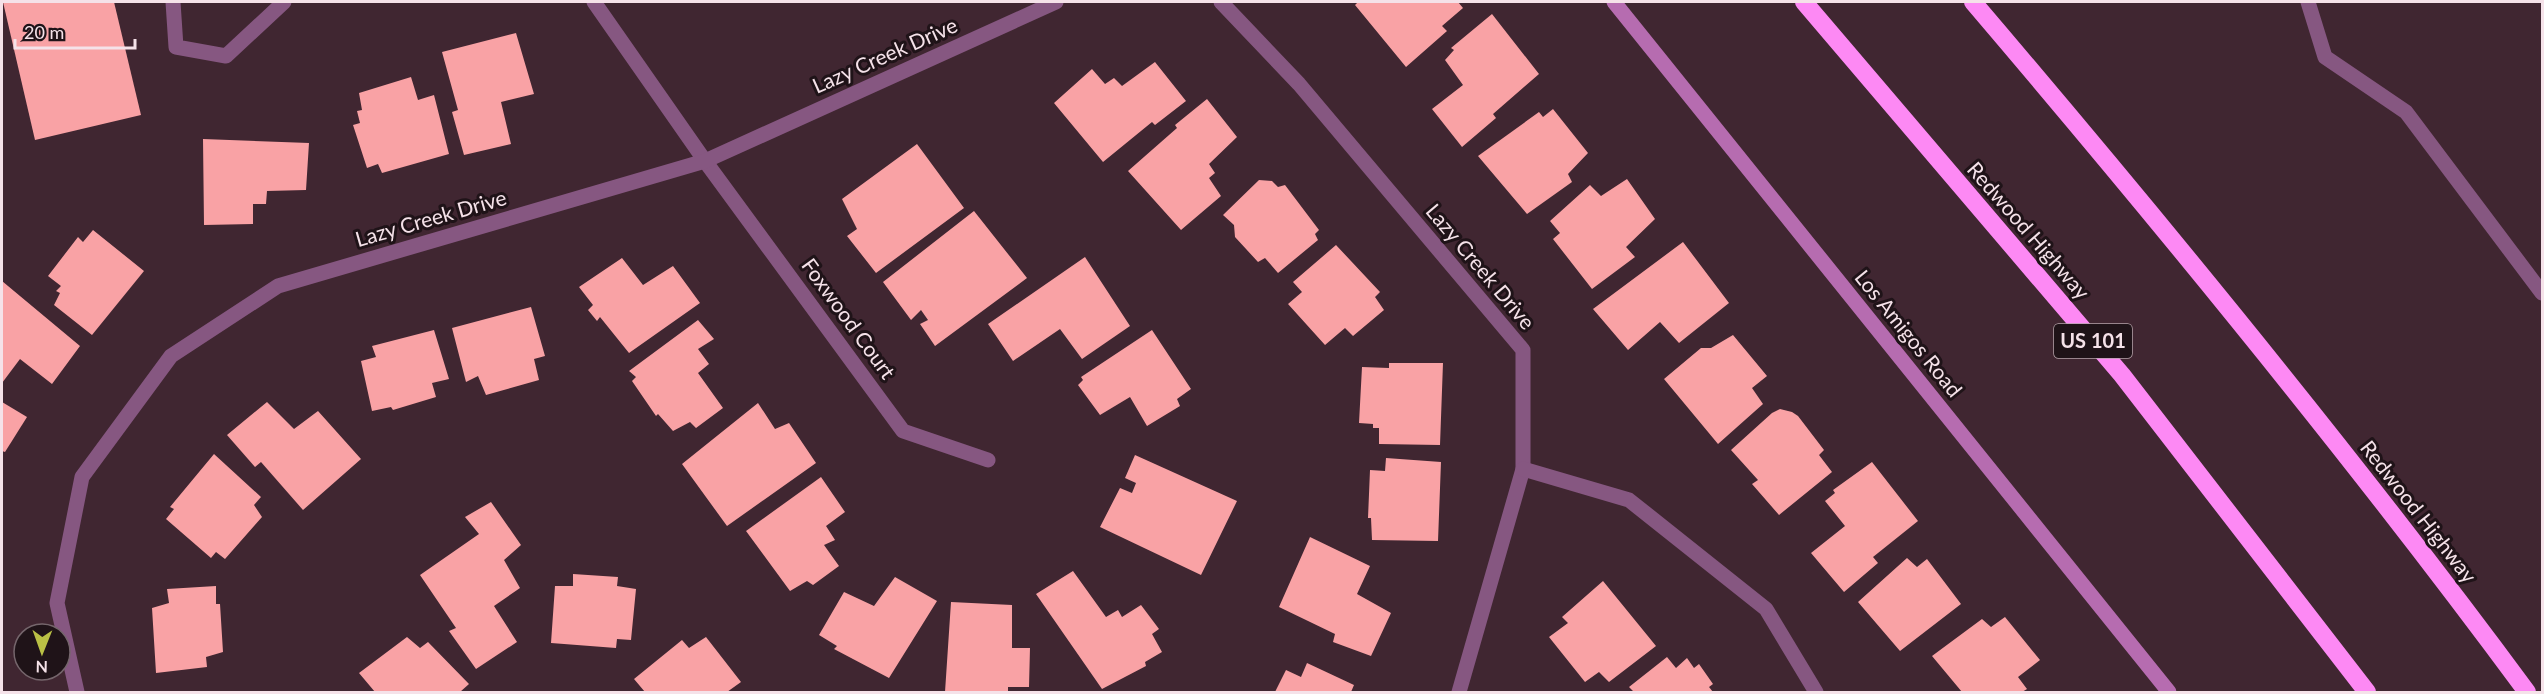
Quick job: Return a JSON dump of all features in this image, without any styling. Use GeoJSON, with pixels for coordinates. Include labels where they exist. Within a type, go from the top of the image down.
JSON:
{"type":"FeatureCollection","features":[{"type":"Feature","properties":{"kind":"highway","name":"Redwood Highway"},"geometry":{"type":"LineString","coordinates":[[1804,2],[2122,375],[2367,693]]}},
{"type":"Feature","properties":{"kind":"highway","name":"Redwood Highway"},"geometry":{"type":"LineString","coordinates":[[1973,2],[2240,324],[2459,601],[2527,693]]}},
{"type":"Feature","properties":{"kind":"street"},"geometry":{"type":"LineString","coordinates":[[173,2],[176,47],[226,56],[284,2]]}},
{"type":"Feature","properties":{"kind":"street","name":"Foxwood Court"},"geometry":{"type":"LineString","coordinates":[[594,2],[705,161],[903,431],[988,460]]}},
{"type":"Feature","properties":{"kind":"street","name":"Lazy Creek Drive"},"geometry":{"type":"LineString","coordinates":[[77,693],[57,603],[82,477],[171,356],[278,286],[705,161],[1056,2]]}},
{"type":"Feature","properties":{"kind":"street","name":"Lazy Creek Drive"},"geometry":{"type":"LineString","coordinates":[[1221,2],[1299,84],[1522,350],[1523,469],[1459,693]]}},
{"type":"Feature","properties":{"kind":"street","name":"Los Amigos Road"},"geometry":{"type":"LineString","coordinates":[[1614,2],[2169,693]]}},
{"type":"Feature","properties":{"kind":"street"},"geometry":{"type":"LineString","coordinates":[[2308,2],[2325,57],[2406,112],[2542,293]]}},
{"type":"Feature","properties":{"kind":"street"},"geometry":{"type":"LineString","coordinates":[[1523,469],[1629,500],[1766,609],[1816,693]]}},
{"type":"Feature","properties":{"kind":"building"},"geometry":{"type":"Polygon","coordinates":[[[3,2],[114,2],[141,115],[35,140],[3,2]]]}},
{"type":"Feature","properties":{"kind":"building"},"geometry":{"type":"Polygon","coordinates":[[[1358,2],[1458,2],[1463,8],[1442,26],[1447,31],[1406,67],[1355,5],[1358,2]]]}},
{"type":"Feature","properties":{"kind":"building"},"geometry":{"type":"Polygon","coordinates":[[[1492,14],[1539,74],[1493,114],[1496,118],[1462,147],[1432,109],[1463,85],[1445,60],[1454,50],[1451,48],[1492,14]]]}},
{"type":"Feature","properties":{"kind":"building"},"geometry":{"type":"Polygon","coordinates":[[[516,33],[534,94],[501,102],[511,144],[464,155],[452,112],[458,110],[442,52],[516,33]]]}},
{"type":"Feature","properties":{"kind":"building"},"geometry":{"type":"Polygon","coordinates":[[[1155,62],[1186,101],[1155,125],[1152,122],[1103,162],[1054,103],[1092,69],[1105,84],[1114,78],[1122,86],[1155,62]]]}},
{"type":"Feature","properties":{"kind":"building"},"geometry":{"type":"Polygon","coordinates":[[[411,77],[418,100],[434,95],[449,154],[382,173],[378,164],[367,168],[353,125],[360,123],[357,111],[362,110],[359,93],[411,77]]]}},
{"type":"Feature","properties":{"kind":"building"},"geometry":{"type":"Polygon","coordinates":[[[1207,99],[1237,137],[1209,164],[1215,173],[1209,178],[1221,196],[1181,230],[1128,171],[1177,128],[1175,125],[1207,99]]]}},
{"type":"Feature","properties":{"kind":"building"},"geometry":{"type":"Polygon","coordinates":[[[1553,109],[1588,153],[1568,174],[1572,182],[1527,214],[1478,156],[1539,112],[1543,117],[1553,109]]]}},
{"type":"Feature","properties":{"kind":"building"},"geometry":{"type":"Polygon","coordinates":[[[203,139],[309,143],[306,190],[267,191],[266,204],[253,204],[253,224],[204,225],[203,139]]]}},
{"type":"Feature","properties":{"kind":"building"},"geometry":{"type":"Polygon","coordinates":[[[917,144],[964,208],[876,273],[847,236],[857,229],[842,199],[917,144]]]}},
{"type":"Feature","properties":{"kind":"building"},"geometry":{"type":"Polygon","coordinates":[[[1627,179],[1655,219],[1626,247],[1635,257],[1592,289],[1553,239],[1560,233],[1550,221],[1590,185],[1601,196],[1627,179]]]}},
{"type":"Feature","properties":{"kind":"building"},"geometry":{"type":"Polygon","coordinates":[[[1259,180],[1272,181],[1278,187],[1285,185],[1319,230],[1315,234],[1318,240],[1278,273],[1265,258],[1258,262],[1235,237],[1234,225],[1223,215],[1259,180]]]}},
{"type":"Feature","properties":{"kind":"building"},"geometry":{"type":"Polygon","coordinates":[[[974,211],[1027,278],[935,346],[920,324],[928,320],[921,310],[911,320],[883,282],[974,211]]]}},
{"type":"Feature","properties":{"kind":"building"},"geometry":{"type":"Polygon","coordinates":[[[93,230],[144,271],[92,335],[54,305],[60,293],[56,291],[61,286],[48,276],[78,237],[83,242],[93,230]]]}},
{"type":"Feature","properties":{"kind":"building"},"geometry":{"type":"Polygon","coordinates":[[[1683,242],[1729,303],[1679,343],[1660,322],[1628,350],[1593,309],[1683,242]]]}},
{"type":"Feature","properties":{"kind":"building"},"geometry":{"type":"Polygon","coordinates":[[[1336,245],[1380,292],[1375,297],[1384,310],[1353,336],[1345,328],[1325,345],[1288,304],[1302,292],[1293,282],[1336,245]]]}},
{"type":"Feature","properties":{"kind":"building"},"geometry":{"type":"Polygon","coordinates":[[[1085,257],[1130,326],[1082,359],[1060,329],[1013,361],[988,324],[1085,257]]]}},
{"type":"Feature","properties":{"kind":"building"},"geometry":{"type":"Polygon","coordinates":[[[622,258],[643,285],[673,266],[700,303],[629,353],[600,317],[597,321],[588,310],[593,305],[579,287],[622,258]]]}},
{"type":"Feature","properties":{"kind":"building"},"geometry":{"type":"Polygon","coordinates":[[[2,281],[80,346],[52,384],[20,359],[2,383],[2,281]]]}},
{"type":"Feature","properties":{"kind":"building"},"geometry":{"type":"Polygon","coordinates":[[[531,307],[545,356],[534,359],[539,380],[486,395],[478,376],[466,382],[452,328],[531,307]]]}},
{"type":"Feature","properties":{"kind":"building"},"geometry":{"type":"Polygon","coordinates":[[[698,320],[714,339],[698,349],[709,364],[698,373],[723,408],[696,428],[690,422],[673,431],[658,414],[656,416],[632,381],[636,377],[629,371],[698,320]]]}},
{"type":"Feature","properties":{"kind":"building"},"geometry":{"type":"Polygon","coordinates":[[[434,330],[449,379],[432,383],[436,397],[393,410],[391,407],[372,411],[361,361],[376,357],[372,346],[434,330]]]}},
{"type":"Feature","properties":{"kind":"building"},"geometry":{"type":"Polygon","coordinates":[[[1152,330],[1191,389],[1177,399],[1180,406],[1147,426],[1130,397],[1100,415],[1078,385],[1083,380],[1081,377],[1152,330]]]}},
{"type":"Feature","properties":{"kind":"building"},"geometry":{"type":"Polygon","coordinates":[[[1733,335],[1767,376],[1752,388],[1763,404],[1718,444],[1664,379],[1701,348],[1711,348],[1733,335]]]}},
{"type":"Feature","properties":{"kind":"building"},"geometry":{"type":"Polygon","coordinates":[[[1389,363],[1443,363],[1440,445],[1379,444],[1379,428],[1373,428],[1373,424],[1359,423],[1362,367],[1389,368],[1389,363]]]}},
{"type":"Feature","properties":{"kind":"building"},"geometry":{"type":"Polygon","coordinates":[[[2,402],[27,417],[5,452],[2,451],[2,402]]]}},
{"type":"Feature","properties":{"kind":"building"},"geometry":{"type":"Polygon","coordinates":[[[267,402],[294,429],[318,411],[361,459],[303,510],[261,462],[255,467],[227,435],[267,402]]]}},
{"type":"Feature","properties":{"kind":"building"},"geometry":{"type":"Polygon","coordinates":[[[758,403],[775,429],[789,423],[816,463],[727,526],[682,464],[758,403]]]}},
{"type":"Feature","properties":{"kind":"building"},"geometry":{"type":"Polygon","coordinates":[[[1780,409],[1798,416],[1824,450],[1819,455],[1832,472],[1779,515],[1752,484],[1758,480],[1731,450],[1772,413],[1780,409]]]}},
{"type":"Feature","properties":{"kind":"building"},"geometry":{"type":"Polygon","coordinates":[[[214,454],[261,497],[254,505],[262,517],[225,559],[216,552],[211,558],[166,519],[174,509],[170,507],[214,454]]]}},
{"type":"Feature","properties":{"kind":"building"},"geometry":{"type":"Polygon","coordinates":[[[1135,455],[1237,501],[1201,575],[1100,527],[1120,488],[1132,493],[1136,483],[1125,478],[1135,455]]]}},
{"type":"Feature","properties":{"kind":"building"},"geometry":{"type":"Polygon","coordinates":[[[1386,458],[1441,462],[1438,541],[1372,540],[1371,518],[1368,518],[1370,470],[1385,471],[1386,458]]]}},
{"type":"Feature","properties":{"kind":"building"},"geometry":{"type":"Polygon","coordinates":[[[1872,462],[1918,521],[1873,557],[1878,563],[1844,592],[1811,553],[1845,526],[1825,501],[1835,493],[1833,490],[1872,462]]]}},
{"type":"Feature","properties":{"kind":"building"},"geometry":{"type":"Polygon","coordinates":[[[821,477],[845,512],[826,526],[835,540],[824,545],[839,566],[813,585],[807,581],[790,591],[746,531],[821,477]]]}},
{"type":"Feature","properties":{"kind":"building"},"geometry":{"type":"Polygon","coordinates":[[[491,502],[521,545],[504,560],[520,588],[494,606],[517,642],[476,669],[449,631],[456,628],[420,575],[479,534],[465,517],[491,502]]]}},
{"type":"Feature","properties":{"kind":"building"},"geometry":{"type":"Polygon","coordinates":[[[1310,537],[1370,566],[1357,594],[1391,613],[1371,656],[1333,642],[1335,634],[1279,607],[1310,537]]]}},
{"type":"Feature","properties":{"kind":"building"},"geometry":{"type":"Polygon","coordinates":[[[1907,558],[1917,567],[1927,559],[1961,604],[1900,651],[1858,602],[1907,558]]]}},
{"type":"Feature","properties":{"kind":"building"},"geometry":{"type":"Polygon","coordinates":[[[1073,571],[1106,617],[1118,610],[1122,617],[1141,605],[1159,629],[1152,634],[1162,652],[1145,662],[1146,666],[1102,689],[1036,594],[1073,571]]]}},
{"type":"Feature","properties":{"kind":"building"},"geometry":{"type":"Polygon","coordinates":[[[573,574],[618,577],[617,586],[636,589],[631,640],[617,639],[616,648],[551,643],[555,586],[573,586],[573,574]]]}},
{"type":"Feature","properties":{"kind":"building"},"geometry":{"type":"Polygon","coordinates":[[[895,577],[937,601],[889,678],[834,649],[837,646],[819,635],[844,592],[874,606],[895,577]]]}},
{"type":"Feature","properties":{"kind":"building"},"geometry":{"type":"Polygon","coordinates":[[[1603,581],[1656,646],[1609,682],[1599,672],[1585,682],[1549,637],[1568,623],[1562,617],[1603,581]]]}},
{"type":"Feature","properties":{"kind":"building"},"geometry":{"type":"Polygon","coordinates":[[[216,586],[216,604],[220,604],[223,652],[206,657],[207,667],[156,673],[152,608],[169,603],[167,589],[216,586]]]}},
{"type":"Feature","properties":{"kind":"building"},"geometry":{"type":"Polygon","coordinates":[[[951,602],[1012,605],[1012,648],[1030,648],[1029,687],[1008,687],[1008,692],[945,692],[951,602]]]}},
{"type":"Feature","properties":{"kind":"building"},"geometry":{"type":"Polygon","coordinates":[[[2005,617],[2040,660],[2018,677],[2027,689],[2022,692],[1962,692],[1932,656],[1982,619],[1991,627],[2005,617]]]}},
{"type":"Feature","properties":{"kind":"building"},"geometry":{"type":"Polygon","coordinates":[[[407,637],[420,648],[428,642],[469,684],[460,692],[375,692],[359,673],[407,637]]]}},
{"type":"Feature","properties":{"kind":"building"},"geometry":{"type":"Polygon","coordinates":[[[706,637],[741,682],[727,692],[645,692],[634,679],[682,640],[689,648],[706,637]]]}},
{"type":"Feature","properties":{"kind":"building"},"geometry":{"type":"Polygon","coordinates":[[[1667,657],[1676,668],[1687,658],[1694,668],[1699,664],[1713,684],[1709,687],[1713,692],[1634,692],[1629,687],[1667,657]]]}},
{"type":"Feature","properties":{"kind":"building"},"geometry":{"type":"Polygon","coordinates":[[[1307,663],[1354,685],[1351,692],[1275,692],[1286,670],[1301,677],[1307,663]]]}}]}
